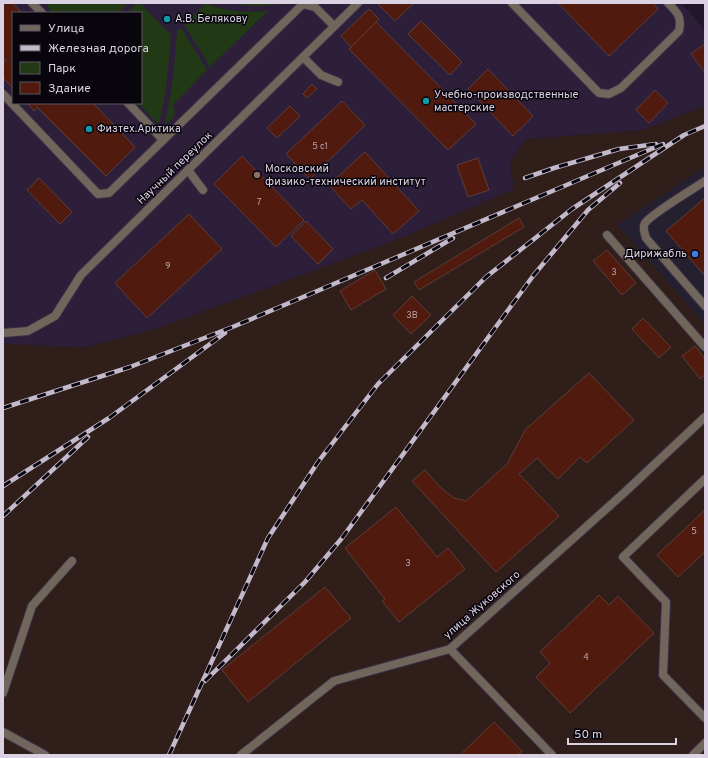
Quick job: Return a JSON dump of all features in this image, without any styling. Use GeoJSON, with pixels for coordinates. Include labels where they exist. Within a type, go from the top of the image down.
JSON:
{"type":"FeatureCollection","features":[{"type":"Feature","properties":{"kind":"street"},"geometry":{"type":"LineString","coordinates":[[32,3],[41,12]]}},
{"type":"Feature","properties":{"kind":"street"},"geometry":{"type":"LineString","coordinates":[[12,104],[98,194],[109,193],[302,3],[315,7],[334,26]]}},
{"type":"Feature","properties":{"kind":"street","name":"Научный переулок"},"geometry":{"type":"LineString","coordinates":[[3,333],[28,331],[54,316],[81,275],[358,3]]}},
{"type":"Feature","properties":{"kind":"street"},"geometry":{"type":"LineString","coordinates":[[512,3],[599,92],[609,94],[621,88],[679,31],[681,23],[678,13],[668,3]]}},
{"type":"Feature","properties":{"kind":"street"},"geometry":{"type":"LineString","coordinates":[[303,57],[321,75],[338,82]]}},
{"type":"Feature","properties":{"kind":"street"},"geometry":{"type":"LineString","coordinates":[[3,94],[12,103]]}},
{"type":"Feature","properties":{"kind":"street"},"geometry":{"type":"LineString","coordinates":[[129,104],[163,140]]}},
{"type":"Feature","properties":{"kind":"street"},"geometry":{"type":"LineString","coordinates":[[188,170],[203,190]]}},
{"type":"Feature","properties":{"kind":"street"},"geometry":{"type":"LineString","coordinates":[[705,181],[652,216],[645,224],[644,231],[646,238],[705,306]]}},
{"type":"Feature","properties":{"kind":"street"},"geometry":{"type":"LineString","coordinates":[[607,235],[705,347]]}},
{"type":"Feature","properties":{"kind":"street","name":"улица Жуковского"},"geometry":{"type":"LineString","coordinates":[[241,755],[334,681],[450,649],[625,492],[705,417]]}},
{"type":"Feature","properties":{"kind":"street"},"geometry":{"type":"LineString","coordinates":[[705,479],[623,557],[666,602],[663,675],[705,718]]}},
{"type":"Feature","properties":{"kind":"street"},"geometry":{"type":"LineString","coordinates":[[3,693],[32,606],[72,562]]}},
{"type":"Feature","properties":{"kind":"street"},"geometry":{"type":"LineString","coordinates":[[450,649],[552,755]]}},
{"type":"Feature","properties":{"kind":"street"},"geometry":{"type":"LineString","coordinates":[[3,732],[45,755]]}},
{"type":"Feature","properties":{"kind":"street"},"geometry":{"type":"LineString","coordinates":[[693,755],[705,743]]}},
{"type":"Feature","properties":{"kind":"shaded area","name":"Московский физико-технический институт"},"geometry":{"type":"Polygon","coordinates":[[[3,3],[681,3],[705,30],[705,106],[642,130],[526,139],[510,161],[514,189],[403,237],[161,327],[90,346],[77,347],[3,344],[3,3]]]}},
{"type":"Feature","properties":{"kind":"shaded area"},"geometry":{"type":"Polygon","coordinates":[[[705,106],[705,167],[617,225],[705,324],[705,755],[3,755],[3,344],[77,347],[90,346],[161,327],[403,237],[514,189],[510,161],[526,139],[642,130],[705,106]]]}},
{"type":"Feature","properties":{"kind":"shaded area"},"geometry":{"type":"Polygon","coordinates":[[[705,167],[705,324],[617,225],[705,167]]]}},
{"type":"Feature","properties":{"kind":"green space"},"geometry":{"type":"Polygon","coordinates":[[[47,3],[129,3],[119,12],[50,12],[47,3]]]}},
{"type":"Feature","properties":{"kind":"green space"},"geometry":{"type":"Polygon","coordinates":[[[137,3],[140,3],[171,35],[166,90],[159,123],[156,122],[139,104],[142,104],[142,12],[128,12],[137,3]]]}},
{"type":"Feature","properties":{"kind":"green space"},"geometry":{"type":"Polygon","coordinates":[[[206,3],[237,11],[268,11],[210,67],[185,26],[186,23],[206,3]]]}},
{"type":"Feature","properties":{"kind":"green space"},"geometry":{"type":"Polygon","coordinates":[[[225,3],[285,3],[285,4],[256,6],[225,3]]]}},
{"type":"Feature","properties":{"kind":"green space"},"geometry":{"type":"Polygon","coordinates":[[[179,29],[182,29],[207,70],[173,105],[175,114],[171,120],[165,124],[173,79],[177,32],[179,29]]]}},
{"type":"Feature","properties":{"kind":"building"},"geometry":{"type":"Polygon","coordinates":[[[3,3],[12,3],[21,12],[12,12],[12,87],[3,78],[3,64],[6,61],[3,57],[3,3]]]}},
{"type":"Feature","properties":{"kind":"building"},"geometry":{"type":"Polygon","coordinates":[[[377,3],[414,3],[395,21],[377,3]]]}},
{"type":"Feature","properties":{"kind":"building"},"geometry":{"type":"Polygon","coordinates":[[[558,3],[653,3],[658,9],[609,56],[558,3]]]}},
{"type":"Feature","properties":{"kind":"building"},"geometry":{"type":"Polygon","coordinates":[[[369,9],[379,19],[351,47],[341,36],[369,9]]]}},
{"type":"Feature","properties":{"kind":"building"},"geometry":{"type":"Polygon","coordinates":[[[421,21],[462,62],[450,75],[408,34],[421,21]]]}},
{"type":"Feature","properties":{"kind":"building","name":"Учебно-производственные мастерские"},"geometry":{"type":"Polygon","coordinates":[[[376,22],[476,124],[448,150],[349,49],[376,22]]]}},
{"type":"Feature","properties":{"kind":"building"},"geometry":{"type":"Polygon","coordinates":[[[705,44],[705,73],[691,54],[705,44]]]}},
{"type":"Feature","properties":{"kind":"building"},"geometry":{"type":"Polygon","coordinates":[[[488,69],[533,116],[513,136],[468,89],[488,69]]]}},
{"type":"Feature","properties":{"kind":"building"},"geometry":{"type":"Polygon","coordinates":[[[312,84],[317,89],[307,98],[303,94],[312,84]]]}},
{"type":"Feature","properties":{"kind":"building"},"geometry":{"type":"Polygon","coordinates":[[[655,90],[668,103],[649,123],[636,110],[655,90]]]}},
{"type":"Feature","properties":{"kind":"building"},"geometry":{"type":"Polygon","coordinates":[[[342,101],[365,125],[310,179],[286,154],[342,101]]]}},
{"type":"Feature","properties":{"kind":"building","name":"Физтех.Арктика"},"geometry":{"type":"Polygon","coordinates":[[[28,104],[94,104],[135,147],[106,176],[37,107],[34,111],[28,104]]]}},
{"type":"Feature","properties":{"kind":"building"},"geometry":{"type":"Polygon","coordinates":[[[290,106],[300,116],[277,138],[267,128],[290,106]]]}},
{"type":"Feature","properties":{"kind":"building"},"geometry":{"type":"Polygon","coordinates":[[[365,152],[419,211],[393,234],[362,200],[351,209],[329,185],[365,152]]]}},
{"type":"Feature","properties":{"kind":"building"},"geometry":{"type":"Polygon","coordinates":[[[242,156],[304,220],[276,247],[214,184],[242,156]]]}},
{"type":"Feature","properties":{"kind":"building"},"geometry":{"type":"Polygon","coordinates":[[[478,158],[489,190],[468,197],[457,165],[478,158]]]}},
{"type":"Feature","properties":{"kind":"building"},"geometry":{"type":"Polygon","coordinates":[[[39,178],[72,212],[60,224],[27,190],[39,178]]]}},
{"type":"Feature","properties":{"kind":"building","name":"Дирижабль"},"geometry":{"type":"Polygon","coordinates":[[[705,198],[705,276],[666,231],[705,198]]]}},
{"type":"Feature","properties":{"kind":"building"},"geometry":{"type":"Polygon","coordinates":[[[189,214],[222,249],[147,318],[115,283],[189,214]]]}},
{"type":"Feature","properties":{"kind":"building"},"geometry":{"type":"Polygon","coordinates":[[[519,218],[524,227],[419,290],[414,282],[519,218]]]}},
{"type":"Feature","properties":{"kind":"building"},"geometry":{"type":"Polygon","coordinates":[[[306,221],[333,249],[318,264],[291,236],[306,221]]]}},
{"type":"Feature","properties":{"kind":"building"},"geometry":{"type":"Polygon","coordinates":[[[607,250],[636,283],[622,295],[593,261],[607,250]]]}},
{"type":"Feature","properties":{"kind":"building"},"geometry":{"type":"Polygon","coordinates":[[[375,270],[386,289],[351,310],[340,291],[375,270]]]}},
{"type":"Feature","properties":{"kind":"building"},"geometry":{"type":"Polygon","coordinates":[[[412,296],[431,315],[411,334],[393,315],[412,296]]]}},
{"type":"Feature","properties":{"kind":"building"},"geometry":{"type":"Polygon","coordinates":[[[643,318],[671,347],[659,358],[632,329],[643,318]]]}},
{"type":"Feature","properties":{"kind":"building"},"geometry":{"type":"Polygon","coordinates":[[[695,346],[705,359],[705,375],[700,379],[682,356],[695,346]]]}},
{"type":"Feature","properties":{"kind":"building"},"geometry":{"type":"Polygon","coordinates":[[[589,373],[634,420],[587,463],[580,457],[558,479],[537,458],[519,474],[559,516],[496,572],[412,481],[425,470],[441,488],[454,498],[466,501],[507,464],[525,430],[589,373]]]}},
{"type":"Feature","properties":{"kind":"building"},"geometry":{"type":"Polygon","coordinates":[[[396,507],[437,557],[448,548],[465,569],[399,622],[382,601],[385,599],[345,548],[396,507]]]}},
{"type":"Feature","properties":{"kind":"building"},"geometry":{"type":"Polygon","coordinates":[[[705,510],[705,552],[678,577],[657,555],[705,510]]]}},
{"type":"Feature","properties":{"kind":"building"},"geometry":{"type":"Polygon","coordinates":[[[325,587],[351,618],[248,702],[222,670],[325,587]]]}},
{"type":"Feature","properties":{"kind":"building"},"geometry":{"type":"Polygon","coordinates":[[[599,595],[609,605],[618,596],[654,633],[570,713],[536,677],[550,663],[540,652],[599,595]]]}},
{"type":"Feature","properties":{"kind":"building"},"geometry":{"type":"Polygon","coordinates":[[[494,722],[522,751],[518,755],[460,755],[494,722]]]}},
{"type":"Feature","properties":{"kind":"railway"},"geometry":{"type":"LineString","coordinates":[[169,755],[268,538],[318,462],[378,384],[486,277],[572,209],[684,135],[705,126]]}},
{"type":"Feature","properties":{"kind":"railway"},"geometry":{"type":"LineString","coordinates":[[525,178],[619,149],[656,144]]}},
{"type":"Feature","properties":{"kind":"railway"},"geometry":{"type":"LineString","coordinates":[[3,408],[130,367],[235,326],[663,144]]}},
{"type":"Feature","properties":{"kind":"railway"},"geometry":{"type":"LineString","coordinates":[[205,681],[305,582],[342,538],[533,276],[588,210],[620,183]]}},
{"type":"Feature","properties":{"kind":"railway"},"geometry":{"type":"LineString","coordinates":[[386,278],[453,238]]}},
{"type":"Feature","properties":{"kind":"railway"},"geometry":{"type":"LineString","coordinates":[[3,486],[109,418],[225,333]]}},
{"type":"Feature","properties":{"kind":"railway"},"geometry":{"type":"LineString","coordinates":[[3,516],[88,437]]}},
{"type":"Feature","properties":{"kind":"place","name":"А.В. Белякову"},"geometry":{"type":"Point","coordinates":[167,19]}},
{"type":"Feature","properties":{"kind":"place","name":"Учебно-производственные мастерские"},"geometry":{"type":"Point","coordinates":[426,101]}},
{"type":"Feature","properties":{"kind":"place","name":"Физтех.Арктика"},"geometry":{"type":"Point","coordinates":[89,129]}},
{"type":"Feature","properties":{"kind":"place","name":"Московский физико-технический институт"},"geometry":{"type":"Point","coordinates":[257,175]}},
{"type":"Feature","properties":{"kind":"place","name":"Дирижабль"},"geometry":{"type":"Point","coordinates":[695,254]}}]}
